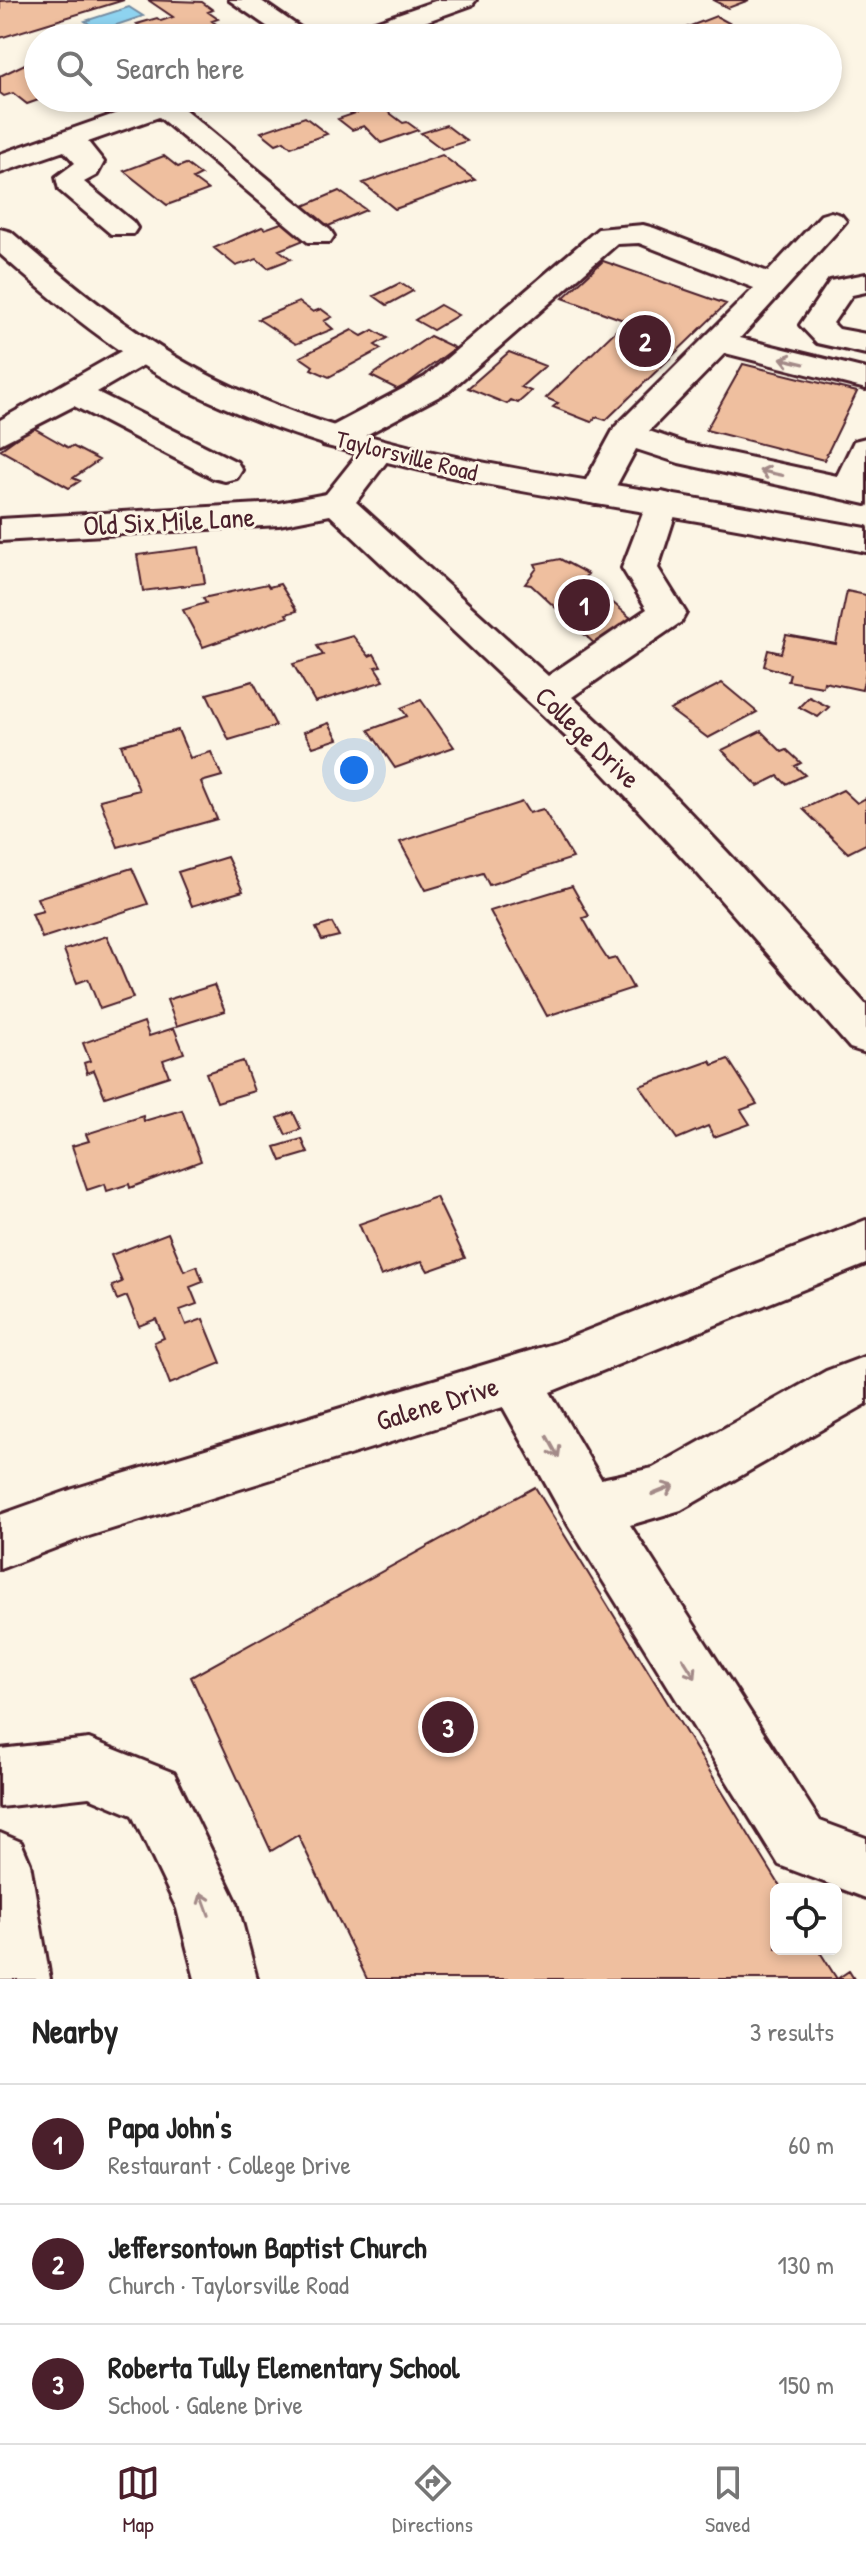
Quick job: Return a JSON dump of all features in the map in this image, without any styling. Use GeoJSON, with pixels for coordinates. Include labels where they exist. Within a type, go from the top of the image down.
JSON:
{"type":"FeatureCollection","features":[{"type":"Feature","properties":{"kind":"street"},"geometry":{"type":"LineString","coordinates":[[242,0],[280,24]]}},
{"type":"Feature","properties":{"kind":"street"},"geometry":{"type":"LineString","coordinates":[[395,24],[463,0]]}},
{"type":"Feature","properties":{"kind":"street"},"geometry":{"type":"LineString","coordinates":[[0,136],[12,160],[146,112]]}},
{"type":"Feature","properties":{"kind":"street"},"geometry":{"type":"LineString","coordinates":[[185,112],[319,236]]}},
{"type":"Feature","properties":{"kind":"street"},"geometry":{"type":"LineString","coordinates":[[69,139],[90,162],[87,169],[70,177],[69,184],[122,228]]}},
{"type":"Feature","properties":{"kind":"street"},"geometry":{"type":"LineString","coordinates":[[596,493],[627,434],[831,221]]}},
{"type":"Feature","properties":{"kind":"street"},"geometry":{"type":"LineString","coordinates":[[335,438],[437,384],[609,235],[643,234],[773,285]]}},
{"type":"Feature","properties":{"kind":"street","name":"Taylorsville Road"},"geometry":{"type":"LineString","coordinates":[[0,238],[51,282],[143,352],[259,410],[377,452],[662,503],[860,514]]}},
{"type":"Feature","properties":{"kind":"street"},"geometry":{"type":"LineString","coordinates":[[866,283],[841,288],[816,325],[828,336],[866,344]]}},
{"type":"Feature","properties":{"kind":"street"},"geometry":{"type":"LineString","coordinates":[[718,342],[866,379]]}},
{"type":"Feature","properties":{"kind":"street"},"geometry":{"type":"LineString","coordinates":[[0,434],[143,352]]}},
{"type":"Feature","properties":{"kind":"street"},"geometry":{"type":"LineString","coordinates":[[73,393],[225,470]]}},
{"type":"Feature","properties":{"kind":"street"},"geometry":{"type":"LineString","coordinates":[[627,434],[860,514],[866,448]]}},
{"type":"Feature","properties":{"kind":"street"},"geometry":{"type":"LineString","coordinates":[[337,503],[377,452]]}},
{"type":"Feature","properties":{"kind":"street","name":"Old Six Mile Lane"},"geometry":{"type":"LineString","coordinates":[[0,530],[279,514],[337,503]]}},
{"type":"Feature","properties":{"kind":"street","name":"College Drive"},"geometry":{"type":"LineString","coordinates":[[337,503],[611,756],[714,864],[866,1035]]}},
{"type":"Feature","properties":{"kind":"street"},"geometry":{"type":"LineString","coordinates":[[546,696],[668,613],[640,568],[662,503]]}},
{"type":"Feature","properties":{"kind":"street","name":"Galene Drive"},"geometry":{"type":"LineString","coordinates":[[0,1542],[73,1515],[611,1347],[866,1242]]}},
{"type":"Feature","properties":{"kind":"street"},"geometry":{"type":"LineString","coordinates":[[515,1379],[588,1508],[800,1844],[866,1868]]}},
{"type":"Feature","properties":{"kind":"street"},"geometry":{"type":"LineString","coordinates":[[588,1508],[662,1492],[844,1388],[866,1380]]}},
{"type":"Feature","properties":{"kind":"street"},"geometry":{"type":"LineString","coordinates":[[0,1778],[89,1768],[153,1794],[206,1903],[226,1979]]}},
{"type":"Feature","properties":{"kind":"street"},"geometry":{"type":"LineString","coordinates":[[0,1863],[19,1979]]}},
{"type":"Feature","properties":{"kind":"water"},"geometry":{"type":"Polygon","coordinates":[[[129,7],[143,16],[120,24],[89,24],[85,21],[129,7]]]}},
{"type":"Feature","properties":{"kind":"building"},"geometry":{"type":"Polygon","coordinates":[[[124,0],[46,24],[24,24],[24,31],[0,38],[0,1],[124,0]]]}},
{"type":"Feature","properties":{"kind":"building"},"geometry":{"type":"Polygon","coordinates":[[[148,0],[202,2],[213,10],[208,12],[218,19],[212,21],[216,24],[137,24],[173,17],[148,0]]]}},
{"type":"Feature","properties":{"kind":"building"},"geometry":{"type":"Polygon","coordinates":[[[713,0],[749,0],[728,8],[713,0]]]}},
{"type":"Feature","properties":{"kind":"building"},"geometry":{"type":"Polygon","coordinates":[[[716,16],[731,24],[696,24],[716,16]]]}},
{"type":"Feature","properties":{"kind":"building"},"geometry":{"type":"Polygon","coordinates":[[[24,64],[24,102],[13,93],[4,96],[0,93],[0,76],[24,64]]]}},
{"type":"Feature","properties":{"kind":"building"},"geometry":{"type":"Polygon","coordinates":[[[358,112],[388,112],[418,130],[381,143],[364,126],[352,130],[338,119],[358,112]]]}},
{"type":"Feature","properties":{"kind":"building"},"geometry":{"type":"Polygon","coordinates":[[[305,117],[327,134],[291,147],[284,141],[276,144],[261,132],[305,117]]]}},
{"type":"Feature","properties":{"kind":"building"},"geometry":{"type":"Polygon","coordinates":[[[446,125],[467,141],[442,149],[421,133],[446,125]]]}},
{"type":"Feature","properties":{"kind":"building"},"geometry":{"type":"Polygon","coordinates":[[[442,155],[475,180],[395,209],[363,183],[442,155]]]}},
{"type":"Feature","properties":{"kind":"building"},"geometry":{"type":"Polygon","coordinates":[[[164,156],[178,167],[186,164],[201,175],[193,179],[208,190],[167,205],[124,171],[164,156]]]}},
{"type":"Feature","properties":{"kind":"building"},"geometry":{"type":"Polygon","coordinates":[[[339,191],[366,210],[326,227],[299,208],[339,191]]]}},
{"type":"Feature","properties":{"kind":"building"},"geometry":{"type":"Polygon","coordinates":[[[284,222],[304,240],[279,250],[291,259],[268,268],[257,259],[236,266],[214,248],[262,227],[265,229],[284,222]]]}},
{"type":"Feature","properties":{"kind":"building"},"geometry":{"type":"Polygon","coordinates":[[[603,261],[726,304],[606,420],[596,417],[591,422],[553,407],[558,403],[546,398],[626,321],[563,298],[603,261]]]}},
{"type":"Feature","properties":{"kind":"building"},"geometry":{"type":"Polygon","coordinates":[[[400,283],[413,291],[387,305],[374,296],[400,283]]]}},
{"type":"Feature","properties":{"kind":"building"},"geometry":{"type":"Polygon","coordinates":[[[299,302],[313,312],[321,309],[332,317],[324,321],[333,329],[296,344],[258,319],[299,302]]]}},
{"type":"Feature","properties":{"kind":"building"},"geometry":{"type":"Polygon","coordinates":[[[440,305],[458,315],[433,330],[415,320],[440,305]]]}},
{"type":"Feature","properties":{"kind":"building"},"geometry":{"type":"Polygon","coordinates":[[[352,330],[362,336],[373,330],[387,338],[375,345],[381,349],[329,377],[311,369],[313,366],[300,357],[352,330]]]}},
{"type":"Feature","properties":{"kind":"building"},"geometry":{"type":"Polygon","coordinates":[[[430,336],[455,348],[399,390],[371,376],[430,336]]]}},
{"type":"Feature","properties":{"kind":"building"},"geometry":{"type":"Polygon","coordinates":[[[509,352],[545,366],[521,387],[531,391],[526,396],[518,403],[511,400],[507,404],[468,388],[509,352]]]}},
{"type":"Feature","properties":{"kind":"building"},"geometry":{"type":"Polygon","coordinates":[[[743,364],[857,392],[824,460],[706,430],[743,364]]]}},
{"type":"Feature","properties":{"kind":"building"},"geometry":{"type":"Polygon","coordinates":[[[32,427],[69,448],[72,446],[99,460],[73,478],[80,481],[69,488],[0,450],[32,427]]]}},
{"type":"Feature","properties":{"kind":"building"},"geometry":{"type":"Polygon","coordinates":[[[199,547],[205,583],[143,591],[137,555],[199,547]]]}},
{"type":"Feature","properties":{"kind":"building"},"geometry":{"type":"Polygon","coordinates":[[[560,559],[588,574],[584,578],[639,625],[597,646],[531,585],[525,584],[537,568],[535,564],[560,559]]]}},
{"type":"Feature","properties":{"kind":"building"},"geometry":{"type":"Polygon","coordinates":[[[267,584],[269,587],[280,584],[297,611],[203,647],[183,610],[206,603],[203,598],[267,584]]]}},
{"type":"Feature","properties":{"kind":"building"},"geometry":{"type":"Polygon","coordinates":[[[847,591],[866,595],[866,671],[862,690],[824,682],[823,687],[788,681],[790,674],[764,666],[768,650],[781,653],[786,635],[836,644],[847,591]]]}},
{"type":"Feature","properties":{"kind":"building"},"geometry":{"type":"Polygon","coordinates":[[[353,636],[369,656],[374,654],[381,666],[375,667],[384,681],[315,702],[293,664],[323,655],[317,646],[353,636]]]}},
{"type":"Feature","properties":{"kind":"building"},"geometry":{"type":"Polygon","coordinates":[[[253,681],[276,726],[229,740],[207,694],[253,681]]]}},
{"type":"Feature","properties":{"kind":"building"},"geometry":{"type":"Polygon","coordinates":[[[722,683],[757,712],[708,738],[670,710],[722,683]]]}},
{"type":"Feature","properties":{"kind":"building"},"geometry":{"type":"Polygon","coordinates":[[[809,697],[829,707],[818,717],[799,707],[809,697]]]}},
{"type":"Feature","properties":{"kind":"building"},"geometry":{"type":"Polygon","coordinates":[[[421,700],[454,747],[395,768],[369,730],[407,716],[401,708],[421,700]]]}},
{"type":"Feature","properties":{"kind":"building"},"geometry":{"type":"Polygon","coordinates":[[[329,723],[338,739],[313,747],[304,732],[329,723]]]}},
{"type":"Feature","properties":{"kind":"building"},"geometry":{"type":"Polygon","coordinates":[[[178,730],[190,758],[211,752],[222,776],[201,782],[217,819],[118,847],[100,800],[139,790],[121,745],[178,730]]]}},
{"type":"Feature","properties":{"kind":"building"},"geometry":{"type":"Polygon","coordinates":[[[761,731],[782,752],[787,750],[801,763],[795,766],[805,775],[786,784],[778,776],[758,786],[722,750],[761,731]]]}},
{"type":"Feature","properties":{"kind":"building"},"geometry":{"type":"Polygon","coordinates":[[[843,790],[857,803],[866,798],[866,844],[848,853],[803,809],[843,790]]]}},
{"type":"Feature","properties":{"kind":"building"},"geometry":{"type":"Polygon","coordinates":[[[522,802],[529,813],[543,809],[573,858],[489,885],[483,873],[426,890],[400,842],[522,802]]]}},
{"type":"Feature","properties":{"kind":"building"},"geometry":{"type":"Polygon","coordinates":[[[227,857],[243,891],[192,906],[178,872],[227,857]]]}},
{"type":"Feature","properties":{"kind":"building"},"geometry":{"type":"Polygon","coordinates":[[[132,868],[148,904],[42,938],[32,914],[43,911],[37,898],[132,868]]]}},
{"type":"Feature","properties":{"kind":"building"},"geometry":{"type":"Polygon","coordinates":[[[572,886],[589,916],[583,918],[600,948],[608,960],[616,958],[633,988],[547,1016],[490,911],[572,886]]]}},
{"type":"Feature","properties":{"kind":"building"},"geometry":{"type":"Polygon","coordinates":[[[332,923],[339,936],[322,940],[316,928],[332,923]]]}},
{"type":"Feature","properties":{"kind":"building"},"geometry":{"type":"Polygon","coordinates":[[[107,936],[133,998],[100,1009],[88,979],[77,983],[64,950],[107,936]]]}},
{"type":"Feature","properties":{"kind":"building"},"geometry":{"type":"Polygon","coordinates":[[[214,985],[225,1011],[177,1026],[167,1000],[214,985]]]}},
{"type":"Feature","properties":{"kind":"building"},"geometry":{"type":"Polygon","coordinates":[[[144,1022],[149,1036],[174,1028],[184,1053],[163,1060],[169,1076],[105,1097],[94,1070],[87,1073],[84,1063],[90,1061],[83,1043],[144,1022]]]}},
{"type":"Feature","properties":{"kind":"building"},"geometry":{"type":"Polygon","coordinates":[[[728,1059],[757,1104],[741,1110],[750,1124],[714,1137],[708,1126],[677,1139],[640,1086],[710,1061],[713,1065],[728,1059]]]}},
{"type":"Feature","properties":{"kind":"building"},"geometry":{"type":"Polygon","coordinates":[[[243,1061],[254,1091],[217,1102],[206,1073],[243,1061]]]}},
{"type":"Feature","properties":{"kind":"building"},"geometry":{"type":"Polygon","coordinates":[[[182,1110],[201,1161],[130,1188],[129,1184],[107,1191],[105,1184],[87,1190],[72,1146],[89,1141],[86,1134],[143,1116],[144,1121],[182,1110]]]}},
{"type":"Feature","properties":{"kind":"building"},"geometry":{"type":"Polygon","coordinates":[[[293,1112],[301,1129],[286,1135],[278,1118],[293,1112]]]}},
{"type":"Feature","properties":{"kind":"building"},"geometry":{"type":"Polygon","coordinates":[[[302,1139],[308,1153],[281,1161],[275,1147],[302,1139]]]}},
{"type":"Feature","properties":{"kind":"building"},"geometry":{"type":"Polygon","coordinates":[[[436,1197],[465,1258],[428,1271],[422,1261],[381,1276],[359,1224],[436,1197]]]}},
{"type":"Feature","properties":{"kind":"building"},"geometry":{"type":"Polygon","coordinates":[[[168,1233],[184,1271],[197,1266],[203,1282],[190,1287],[197,1304],[180,1310],[186,1325],[203,1319],[221,1363],[170,1384],[154,1342],[164,1338],[156,1319],[139,1326],[127,1296],[117,1300],[112,1286],[122,1282],[111,1255],[168,1233]]]}},
{"type":"Feature","properties":{"kind":"building"},"geometry":{"type":"Polygon","coordinates":[[[535,1487],[778,1883],[770,1883],[770,1955],[822,1955],[837,1979],[367,1979],[298,1835],[271,1851],[191,1677],[535,1487]]]}},
{"type":"Feature","properties":{"kind":"building"},"geometry":{"type":"Polygon","coordinates":[[[849,1971],[854,1979],[837,1979],[849,1971]]]}},
{"type":"Feature","properties":{"kind":"place","name":"Jeffersontown Baptist Church"},"geometry":{"type":"Point","coordinates":[645,341]}},
{"type":"Feature","properties":{"kind":"place","name":"Papa John's"},"geometry":{"type":"Point","coordinates":[584,605]}},
{"type":"Feature","properties":{"kind":"place","name":"Roberta Tully Elementary School"},"geometry":{"type":"Point","coordinates":[448,1727]}}]}
